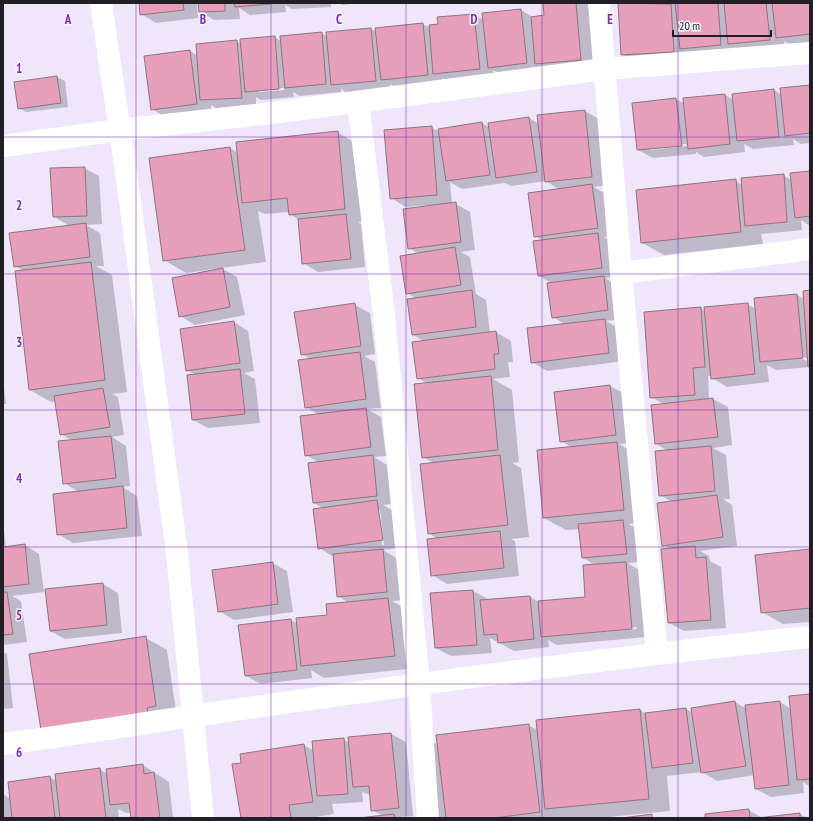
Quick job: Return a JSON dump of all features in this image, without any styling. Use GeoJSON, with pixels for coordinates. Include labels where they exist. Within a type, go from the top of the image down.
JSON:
{"type":"FeatureCollection","features":[{"type":"Feature","properties":{"kind":"street"},"geometry":{"type":"LineString","coordinates":[[101,3],[120,130],[177,553],[202,818]]}},
{"type":"Feature","properties":{"kind":"street"},"geometry":{"type":"LineString","coordinates":[[599,3],[621,273],[657,654]]}},
{"type":"Feature","properties":{"kind":"street"},"geometry":{"type":"LineString","coordinates":[[3,146],[120,130],[358,102],[605,69],[810,53]]}},
{"type":"Feature","properties":{"kind":"street"},"geometry":{"type":"LineString","coordinates":[[358,102],[384,316],[419,684],[428,818]]}},
{"type":"Feature","properties":{"kind":"street"},"geometry":{"type":"LineString","coordinates":[[621,273],[810,249]]}},
{"type":"Feature","properties":{"kind":"street"},"geometry":{"type":"LineString","coordinates":[[3,744],[419,684],[657,654],[810,637]]}},
{"type":"Feature","properties":{"kind":"building"},"geometry":{"type":"Polygon","coordinates":[[[139,3],[183,3],[184,10],[140,15],[139,3]]]}},
{"type":"Feature","properties":{"kind":"building"},"geometry":{"type":"Polygon","coordinates":[[[198,3],[225,3],[225,11],[199,12],[198,3]]]}},
{"type":"Feature","properties":{"kind":"building"},"geometry":{"type":"Polygon","coordinates":[[[234,3],[271,3],[271,4],[235,7],[234,3]]]}},
{"type":"Feature","properties":{"kind":"building"},"geometry":{"type":"Polygon","coordinates":[[[543,3],[576,3],[581,60],[535,64],[531,17],[544,15],[543,3]]]}},
{"type":"Feature","properties":{"kind":"building"},"geometry":{"type":"Polygon","coordinates":[[[618,3],[671,4],[674,52],[621,55],[618,3]]]}},
{"type":"Feature","properties":{"kind":"building"},"geometry":{"type":"Polygon","coordinates":[[[675,3],[718,3],[721,45],[680,49],[675,3]]]}},
{"type":"Feature","properties":{"kind":"building"},"geometry":{"type":"Polygon","coordinates":[[[724,3],[766,3],[770,40],[728,44],[724,3]]]}},
{"type":"Feature","properties":{"kind":"building"},"geometry":{"type":"Polygon","coordinates":[[[772,3],[810,3],[810,34],[776,38],[772,3]]]}},
{"type":"Feature","properties":{"kind":"building"},"geometry":{"type":"Polygon","coordinates":[[[521,9],[527,63],[488,68],[482,13],[521,9]]]}},
{"type":"Feature","properties":{"kind":"building"},"geometry":{"type":"Polygon","coordinates":[[[474,14],[480,69],[433,74],[429,25],[438,24],[437,17],[474,14]]]}},
{"type":"Feature","properties":{"kind":"building"},"geometry":{"type":"Polygon","coordinates":[[[423,23],[428,75],[381,80],[375,28],[423,23]]]}},
{"type":"Feature","properties":{"kind":"building"},"geometry":{"type":"Polygon","coordinates":[[[371,28],[376,81],[331,85],[326,32],[371,28]]]}},
{"type":"Feature","properties":{"kind":"building"},"geometry":{"type":"Polygon","coordinates":[[[322,32],[326,84],[285,88],[280,36],[322,32]]]}},
{"type":"Feature","properties":{"kind":"building"},"geometry":{"type":"Polygon","coordinates":[[[275,36],[279,89],[245,92],[240,39],[275,36]]]}},
{"type":"Feature","properties":{"kind":"building"},"geometry":{"type":"Polygon","coordinates":[[[237,40],[242,98],[200,100],[196,44],[237,40]]]}},
{"type":"Feature","properties":{"kind":"building"},"geometry":{"type":"Polygon","coordinates":[[[190,50],[197,104],[151,110],[144,56],[190,50]]]}},
{"type":"Feature","properties":{"kind":"building"},"geometry":{"type":"Polygon","coordinates":[[[57,76],[61,103],[18,109],[14,82],[57,76]]]}},
{"type":"Feature","properties":{"kind":"building"},"geometry":{"type":"Polygon","coordinates":[[[810,85],[810,133],[785,136],[780,88],[810,85]]]}},
{"type":"Feature","properties":{"kind":"building"},"geometry":{"type":"Polygon","coordinates":[[[774,89],[779,137],[737,141],[732,94],[774,89]]]}},
{"type":"Feature","properties":{"kind":"building"},"geometry":{"type":"Polygon","coordinates":[[[725,94],[730,144],[688,149],[683,98],[725,94]]]}},
{"type":"Feature","properties":{"kind":"building"},"geometry":{"type":"Polygon","coordinates":[[[676,98],[682,146],[637,150],[632,103],[676,98]]]}},
{"type":"Feature","properties":{"kind":"building"},"geometry":{"type":"Polygon","coordinates":[[[585,110],[592,177],[545,182],[537,115],[585,110]]]}},
{"type":"Feature","properties":{"kind":"building"},"geometry":{"type":"Polygon","coordinates":[[[529,117],[537,172],[496,178],[488,123],[529,117]]]}},
{"type":"Feature","properties":{"kind":"building"},"geometry":{"type":"Polygon","coordinates":[[[482,122],[490,175],[446,181],[438,129],[482,122]]]}},
{"type":"Feature","properties":{"kind":"building"},"geometry":{"type":"Polygon","coordinates":[[[432,126],[437,195],[390,199],[384,130],[432,126]]]}},
{"type":"Feature","properties":{"kind":"building"},"geometry":{"type":"Polygon","coordinates":[[[338,131],[345,209],[289,215],[287,198],[242,203],[236,142],[338,131]]]}},
{"type":"Feature","properties":{"kind":"building"},"geometry":{"type":"Polygon","coordinates":[[[230,147],[245,250],[163,261],[149,158],[230,147]]]}},
{"type":"Feature","properties":{"kind":"building"},"geometry":{"type":"Polygon","coordinates":[[[85,167],[87,216],[53,217],[50,168],[85,167]]]}},
{"type":"Feature","properties":{"kind":"building"},"geometry":{"type":"Polygon","coordinates":[[[810,171],[810,216],[795,218],[790,173],[810,171]]]}},
{"type":"Feature","properties":{"kind":"building"},"geometry":{"type":"Polygon","coordinates":[[[784,174],[787,222],[745,226],[741,178],[784,174]]]}},
{"type":"Feature","properties":{"kind":"building"},"geometry":{"type":"Polygon","coordinates":[[[736,179],[741,232],[641,243],[636,190],[736,179]]]}},
{"type":"Feature","properties":{"kind":"building"},"geometry":{"type":"Polygon","coordinates":[[[592,184],[598,228],[534,237],[528,193],[592,184]]]}},
{"type":"Feature","properties":{"kind":"building"},"geometry":{"type":"Polygon","coordinates":[[[456,202],[461,242],[408,249],[403,209],[456,202]]]}},
{"type":"Feature","properties":{"kind":"building"},"geometry":{"type":"Polygon","coordinates":[[[346,214],[351,259],[302,264],[298,219],[346,214]]]}},
{"type":"Feature","properties":{"kind":"building"},"geometry":{"type":"Polygon","coordinates":[[[86,223],[90,257],[14,267],[9,233],[86,223]]]}},
{"type":"Feature","properties":{"kind":"building"},"geometry":{"type":"Polygon","coordinates":[[[598,233],[602,268],[538,276],[533,241],[598,233]]]}},
{"type":"Feature","properties":{"kind":"building"},"geometry":{"type":"Polygon","coordinates":[[[455,247],[461,285],[406,294],[400,256],[455,247]]]}},
{"type":"Feature","properties":{"kind":"building"},"geometry":{"type":"Polygon","coordinates":[[[91,262],[105,380],[29,390],[15,271],[91,262]]]}},
{"type":"Feature","properties":{"kind":"building"},"geometry":{"type":"Polygon","coordinates":[[[223,268],[230,307],[179,317],[172,278],[223,268]]]}},
{"type":"Feature","properties":{"kind":"building"},"geometry":{"type":"Polygon","coordinates":[[[604,276],[608,310],[552,318],[547,283],[604,276]]]}},
{"type":"Feature","properties":{"kind":"building"},"geometry":{"type":"Polygon","coordinates":[[[472,290],[476,327],[412,335],[407,299],[472,290]]]}},
{"type":"Feature","properties":{"kind":"building"},"geometry":{"type":"Polygon","coordinates":[[[810,290],[810,366],[808,367],[803,291],[810,290]]]}},
{"type":"Feature","properties":{"kind":"building"},"geometry":{"type":"Polygon","coordinates":[[[797,294],[803,358],[760,362],[754,298],[797,294]]]}},
{"type":"Feature","properties":{"kind":"building"},"geometry":{"type":"Polygon","coordinates":[[[355,303],[361,346],[301,355],[294,312],[355,303]]]}},
{"type":"Feature","properties":{"kind":"building"},"geometry":{"type":"Polygon","coordinates":[[[748,303],[755,374],[711,379],[704,307],[748,303]]]}},
{"type":"Feature","properties":{"kind":"building"},"geometry":{"type":"Polygon","coordinates":[[[701,307],[705,367],[693,368],[695,395],[650,398],[644,312],[701,307]]]}},
{"type":"Feature","properties":{"kind":"building"},"geometry":{"type":"Polygon","coordinates":[[[605,319],[609,353],[531,363],[527,328],[605,319]]]}},
{"type":"Feature","properties":{"kind":"building"},"geometry":{"type":"Polygon","coordinates":[[[234,321],[240,363],[186,371],[180,329],[234,321]]]}},
{"type":"Feature","properties":{"kind":"building"},"geometry":{"type":"Polygon","coordinates":[[[496,331],[499,354],[494,354],[495,369],[417,379],[412,342],[496,331]]]}},
{"type":"Feature","properties":{"kind":"building"},"geometry":{"type":"Polygon","coordinates":[[[360,352],[366,399],[305,408],[298,360],[360,352]]]}},
{"type":"Feature","properties":{"kind":"building"},"geometry":{"type":"Polygon","coordinates":[[[240,369],[245,414],[192,420],[187,375],[240,369]]]}},
{"type":"Feature","properties":{"kind":"building"},"geometry":{"type":"Polygon","coordinates":[[[491,376],[498,450],[422,458],[414,384],[491,376]]]}},
{"type":"Feature","properties":{"kind":"building"},"geometry":{"type":"Polygon","coordinates":[[[610,385],[616,435],[560,442],[554,392],[610,385]]]}},
{"type":"Feature","properties":{"kind":"building"},"geometry":{"type":"Polygon","coordinates":[[[103,388],[110,427],[60,435],[54,396],[103,388]]]}},
{"type":"Feature","properties":{"kind":"building"},"geometry":{"type":"Polygon","coordinates":[[[713,398],[718,437],[655,444],[651,405],[713,398]]]}},
{"type":"Feature","properties":{"kind":"building"},"geometry":{"type":"Polygon","coordinates":[[[366,408],[371,447],[305,456],[300,416],[366,408]]]}},
{"type":"Feature","properties":{"kind":"building"},"geometry":{"type":"Polygon","coordinates":[[[111,436],[116,478],[63,484],[58,441],[111,436]]]}},
{"type":"Feature","properties":{"kind":"building"},"geometry":{"type":"Polygon","coordinates":[[[617,442],[624,510],[543,518],[537,450],[617,442]]]}},
{"type":"Feature","properties":{"kind":"building"},"geometry":{"type":"Polygon","coordinates":[[[711,446],[715,491],[659,496],[655,451],[711,446]]]}},
{"type":"Feature","properties":{"kind":"building"},"geometry":{"type":"Polygon","coordinates":[[[373,455],[377,496],[313,503],[308,463],[373,455]]]}},
{"type":"Feature","properties":{"kind":"building"},"geometry":{"type":"Polygon","coordinates":[[[500,455],[508,525],[428,534],[420,464],[500,455]]]}},
{"type":"Feature","properties":{"kind":"building"},"geometry":{"type":"Polygon","coordinates":[[[123,486],[127,528],[57,535],[53,494],[123,486]]]}},
{"type":"Feature","properties":{"kind":"building"},"geometry":{"type":"Polygon","coordinates":[[[717,495],[723,537],[662,546],[657,503],[717,495]]]}},
{"type":"Feature","properties":{"kind":"building"},"geometry":{"type":"Polygon","coordinates":[[[377,500],[383,540],[318,549],[313,509],[377,500]]]}},
{"type":"Feature","properties":{"kind":"building"},"geometry":{"type":"Polygon","coordinates":[[[623,520],[627,554],[582,558],[578,524],[623,520]]]}},
{"type":"Feature","properties":{"kind":"building"},"geometry":{"type":"Polygon","coordinates":[[[500,531],[504,568],[431,576],[427,539],[500,531]]]}},
{"type":"Feature","properties":{"kind":"building"},"geometry":{"type":"Polygon","coordinates":[[[25,544],[29,584],[3,587],[3,547],[25,544]]]}},
{"type":"Feature","properties":{"kind":"building"},"geometry":{"type":"Polygon","coordinates":[[[695,546],[696,558],[706,557],[711,620],[668,623],[661,549],[695,546]]]}},
{"type":"Feature","properties":{"kind":"building"},"geometry":{"type":"Polygon","coordinates":[[[383,549],[387,592],[337,597],[333,554],[383,549]]]}},
{"type":"Feature","properties":{"kind":"building"},"geometry":{"type":"Polygon","coordinates":[[[810,549],[810,608],[761,613],[755,555],[810,549]]]}},
{"type":"Feature","properties":{"kind":"building"},"geometry":{"type":"Polygon","coordinates":[[[273,562],[278,604],[218,612],[212,570],[273,562]]]}},
{"type":"Feature","properties":{"kind":"building"},"geometry":{"type":"Polygon","coordinates":[[[626,562],[632,629],[541,637],[538,601],[585,597],[583,565],[626,562]]]}},
{"type":"Feature","properties":{"kind":"building"},"geometry":{"type":"Polygon","coordinates":[[[103,583],[107,625],[50,631],[45,589],[103,583]]]}},
{"type":"Feature","properties":{"kind":"building"},"geometry":{"type":"Polygon","coordinates":[[[473,590],[477,645],[435,648],[430,593],[473,590]]]}},
{"type":"Feature","properties":{"kind":"building"},"geometry":{"type":"Polygon","coordinates":[[[3,592],[7,592],[13,634],[3,635],[3,592]]]}},
{"type":"Feature","properties":{"kind":"building"},"geometry":{"type":"Polygon","coordinates":[[[530,596],[534,639],[498,643],[497,634],[484,635],[480,600],[530,596]]]}},
{"type":"Feature","properties":{"kind":"building"},"geometry":{"type":"Polygon","coordinates":[[[388,598],[395,656],[301,666],[296,618],[327,615],[326,604],[388,598]]]}},
{"type":"Feature","properties":{"kind":"building"},"geometry":{"type":"Polygon","coordinates":[[[291,619],[297,670],[245,676],[238,625],[291,619]]]}},
{"type":"Feature","properties":{"kind":"building"},"geometry":{"type":"Polygon","coordinates":[[[146,636],[156,706],[147,708],[148,714],[41,730],[29,654],[146,636]]]}},
{"type":"Feature","properties":{"kind":"building"},"geometry":{"type":"Polygon","coordinates":[[[810,694],[810,779],[797,780],[789,696],[810,694]]]}},
{"type":"Feature","properties":{"kind":"building"},"geometry":{"type":"Polygon","coordinates":[[[735,701],[746,766],[701,773],[691,708],[735,701]]]}},
{"type":"Feature","properties":{"kind":"building"},"geometry":{"type":"Polygon","coordinates":[[[780,701],[789,785],[755,789],[745,705],[780,701]]]}},
{"type":"Feature","properties":{"kind":"building"},"geometry":{"type":"Polygon","coordinates":[[[686,708],[693,763],[652,768],[645,713],[686,708]]]}},
{"type":"Feature","properties":{"kind":"building"},"geometry":{"type":"Polygon","coordinates":[[[640,709],[649,799],[545,809],[536,720],[640,709]]]}},
{"type":"Feature","properties":{"kind":"building"},"geometry":{"type":"Polygon","coordinates":[[[529,724],[540,812],[494,818],[446,818],[436,735],[529,724]]]}},
{"type":"Feature","properties":{"kind":"building"},"geometry":{"type":"Polygon","coordinates":[[[391,733],[399,808],[371,811],[369,786],[353,787],[348,737],[391,733]]]}},
{"type":"Feature","properties":{"kind":"building"},"geometry":{"type":"Polygon","coordinates":[[[344,738],[348,794],[317,796],[312,741],[344,738]]]}},
{"type":"Feature","properties":{"kind":"building"},"geometry":{"type":"Polygon","coordinates":[[[304,744],[313,802],[289,805],[291,818],[241,818],[232,764],[241,763],[240,754],[304,744]]]}},
{"type":"Feature","properties":{"kind":"building"},"geometry":{"type":"Polygon","coordinates":[[[143,764],[144,774],[154,772],[160,818],[131,818],[129,803],[110,805],[106,769],[143,764]]]}},
{"type":"Feature","properties":{"kind":"building"},"geometry":{"type":"Polygon","coordinates":[[[100,768],[106,818],[60,818],[55,774],[100,768]]]}},
{"type":"Feature","properties":{"kind":"building"},"geometry":{"type":"Polygon","coordinates":[[[50,776],[55,818],[12,818],[8,782],[50,776]]]}},
{"type":"Feature","properties":{"kind":"building"},"geometry":{"type":"Polygon","coordinates":[[[749,809],[750,818],[705,818],[705,814],[749,809]]]}},
{"type":"Feature","properties":{"kind":"building"},"geometry":{"type":"Polygon","coordinates":[[[800,813],[800,818],[757,818],[800,813]]]}},
{"type":"Feature","properties":{"kind":"building"},"geometry":{"type":"Polygon","coordinates":[[[394,814],[395,818],[358,818],[394,814]]]}},
{"type":"Feature","properties":{"kind":"building"},"geometry":{"type":"Polygon","coordinates":[[[652,814],[652,818],[622,818],[652,814]]]}}]}
